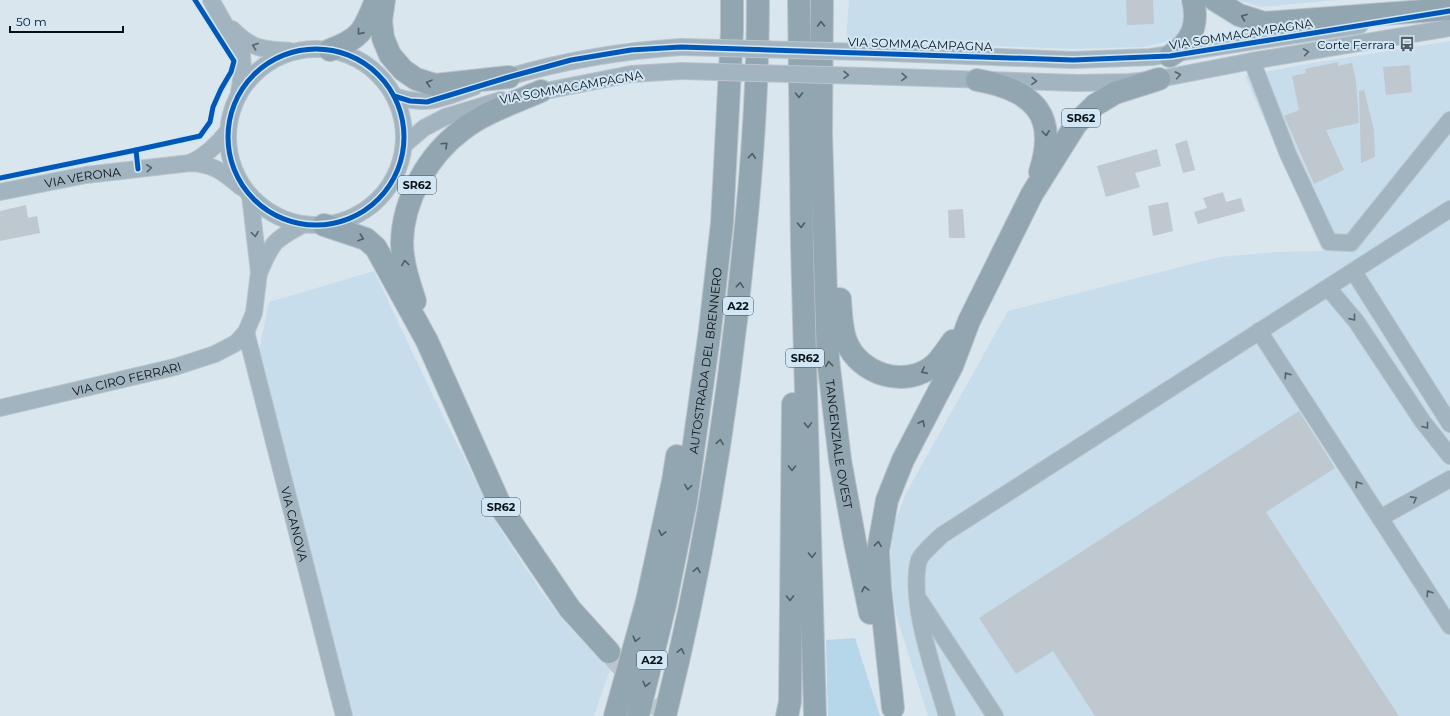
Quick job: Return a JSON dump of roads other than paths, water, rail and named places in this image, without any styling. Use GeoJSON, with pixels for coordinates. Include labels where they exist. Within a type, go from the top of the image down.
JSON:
{"type":"FeatureCollection","features":[{"type":"Feature","properties":{"kind":"highway"},"geometry":{"type":"LineString","coordinates":[[330,50],[347,44],[359,35],[366,24],[376,0]]}},
{"type":"Feature","properties":{"kind":"highway"},"geometry":{"type":"LineString","coordinates":[[384,0],[380,21],[383,38],[390,55],[403,70],[416,79],[435,85],[509,76]]}},
{"type":"Feature","properties":{"kind":"highway","name":"AUTOSTRADA DEL BRENNERO"},"geometry":{"type":"LineString","coordinates":[[638,716],[665,605],[686,501],[710,330],[722,223],[732,31],[732,0]]}},
{"type":"Feature","properties":{"kind":"highway","name":"A22"},"geometry":{"type":"LineString","coordinates":[[665,716],[682,646],[700,555],[728,392],[749,199],[756,91],[758,0]]}},
{"type":"Feature","properties":{"kind":"highway","name":"TANGENZIALE OVEST"},"geometry":{"type":"LineString","coordinates":[[799,0],[802,247],[816,716]]}},
{"type":"Feature","properties":{"kind":"highway","name":"TANGENZIALE OVEST"},"geometry":{"type":"LineString","coordinates":[[822,0],[821,133],[828,359],[840,460],[855,542],[894,712]]}},
{"type":"Feature","properties":{"kind":"highway"},"geometry":{"type":"LineString","coordinates":[[1170,56],[1183,48],[1191,36],[1194,19],[1192,0]]}},
{"type":"Feature","properties":{"kind":"highway"},"geometry":{"type":"LineString","coordinates":[[1215,0],[1239,15],[1264,23],[1436,7]]}},
{"type":"Feature","properties":{"kind":"highway"},"geometry":{"type":"LineString","coordinates":[[615,716],[647,601],[673,481],[712,200],[732,31]]}},
{"type":"Feature","properties":{"kind":"highway","name":"SR62"},"geometry":{"type":"LineString","coordinates":[[894,712],[878,569],[880,534],[887,500],[903,460],[952,366],[968,321],[1032,194],[1076,124],[1095,105],[1115,93],[1159,79]]}},
{"type":"Feature","properties":{"kind":"highway","name":"SR62"},"geometry":{"type":"LineString","coordinates":[[977,80],[998,84],[1021,93],[1029,99],[1041,116],[1046,132],[1045,154],[1032,194]]}},
{"type":"Feature","properties":{"kind":"highway","name":"SR62"},"geometry":{"type":"LineString","coordinates":[[427,341],[407,275],[402,242],[409,205],[420,178],[436,153],[461,130],[484,116],[541,91]]}},
{"type":"Feature","properties":{"kind":"highway","name":"SR62"},"geometry":{"type":"LineString","coordinates":[[821,133],[837,205],[842,320],[846,342],[851,352],[864,365],[878,374],[903,377],[914,375],[926,371],[935,365],[968,321]]}},
{"type":"Feature","properties":{"kind":"highway","name":"SR62"},"geometry":{"type":"LineString","coordinates":[[314,225],[366,239],[376,248],[427,341],[502,509],[570,609],[609,652]]}},
{"type":"Feature","properties":{"kind":"highway","name":"SR62"},"geometry":{"type":"LineString","coordinates":[[787,716],[790,702],[793,381],[802,247]]}},
{"type":"Feature","properties":{"kind":"street"},"geometry":{"type":"LineString","coordinates":[[211,0],[242,55],[243,69],[239,94]]}},
{"type":"Feature","properties":{"kind":"street","name":"VIA SOMMACAMPAGNA"},"geometry":{"type":"LineString","coordinates":[[394,96],[410,101],[427,102],[509,76],[571,60],[630,50],[681,47],[1073,60],[1170,56],[1436,7]]}},
{"type":"Feature","properties":{"kind":"street"},"geometry":{"type":"LineString","coordinates":[[222,18],[246,43],[258,48],[293,52]]}},
{"type":"Feature","properties":{"kind":"street","name":"VIA SOMMACAMPAGNA"},"geometry":{"type":"LineString","coordinates":[[404,144],[424,128],[445,117],[489,102],[631,74],[681,71],[1102,83],[1159,79],[1252,61],[1450,28]]}},
{"type":"Feature","properties":{"kind":"street"},"geometry":{"type":"LineString","coordinates":[[246,332],[254,313],[259,272],[248,193],[233,166],[229,152],[228,131],[232,110],[239,94],[248,81],[259,70],[275,59],[293,52],[311,49],[330,50],[350,55],[368,65],[383,79],[394,96],[403,119],[404,144],[400,165],[392,183],[379,199],[363,212],[344,221],[314,225],[278,238],[270,248],[259,272]]}},
{"type":"Feature","properties":{"kind":"street"},"geometry":{"type":"LineString","coordinates":[[1252,61],[1288,154],[1329,242],[1351,243],[1450,120]]}},
{"type":"Feature","properties":{"kind":"street"},"geometry":{"type":"LineString","coordinates":[[190,163],[201,158],[216,146],[228,131]]}},
{"type":"Feature","properties":{"kind":"street"},"geometry":{"type":"LineString","coordinates":[[190,163],[205,164],[216,168],[274,215],[314,225]]}},
{"type":"Feature","properties":{"kind":"street","name":"VIA VERONA"},"geometry":{"type":"LineString","coordinates":[[0,192],[86,175],[190,163]]}},
{"type":"Feature","properties":{"kind":"street"},"geometry":{"type":"LineString","coordinates":[[947,716],[919,614],[916,594],[919,558],[942,535],[1450,209]]}},
{"type":"Feature","properties":{"kind":"street"},"geometry":{"type":"LineString","coordinates":[[1354,272],[1450,424]]}},
{"type":"Feature","properties":{"kind":"street"},"geometry":{"type":"LineString","coordinates":[[1328,288],[1356,321],[1423,422],[1450,456]]}},
{"type":"Feature","properties":{"kind":"street"},"geometry":{"type":"LineString","coordinates":[[1259,331],[1450,626]]}},
{"type":"Feature","properties":{"kind":"street","name":"VIA CIRO FERRARI"},"geometry":{"type":"LineString","coordinates":[[0,408],[175,367],[215,354],[236,343],[246,332]]}},
{"type":"Feature","properties":{"kind":"street","name":"VIA CANOVA"},"geometry":{"type":"LineString","coordinates":[[246,332],[344,716]]}},
{"type":"Feature","properties":{"kind":"street"},"geometry":{"type":"LineString","coordinates":[[1380,518],[1450,479]]}},
{"type":"Feature","properties":{"kind":"street"},"geometry":{"type":"LineString","coordinates":[[916,594],[995,716]]}},
{"type":"Feature","properties":{"kind":"tunnel"},"geometry":{"type":"LineString","coordinates":[[609,652],[668,716]]}},
{"type":"Feature","properties":{"kind":"place","name":"Corte Ferrara"},"geometry":{"type":"Point","coordinates":[1407,44]}}]}
